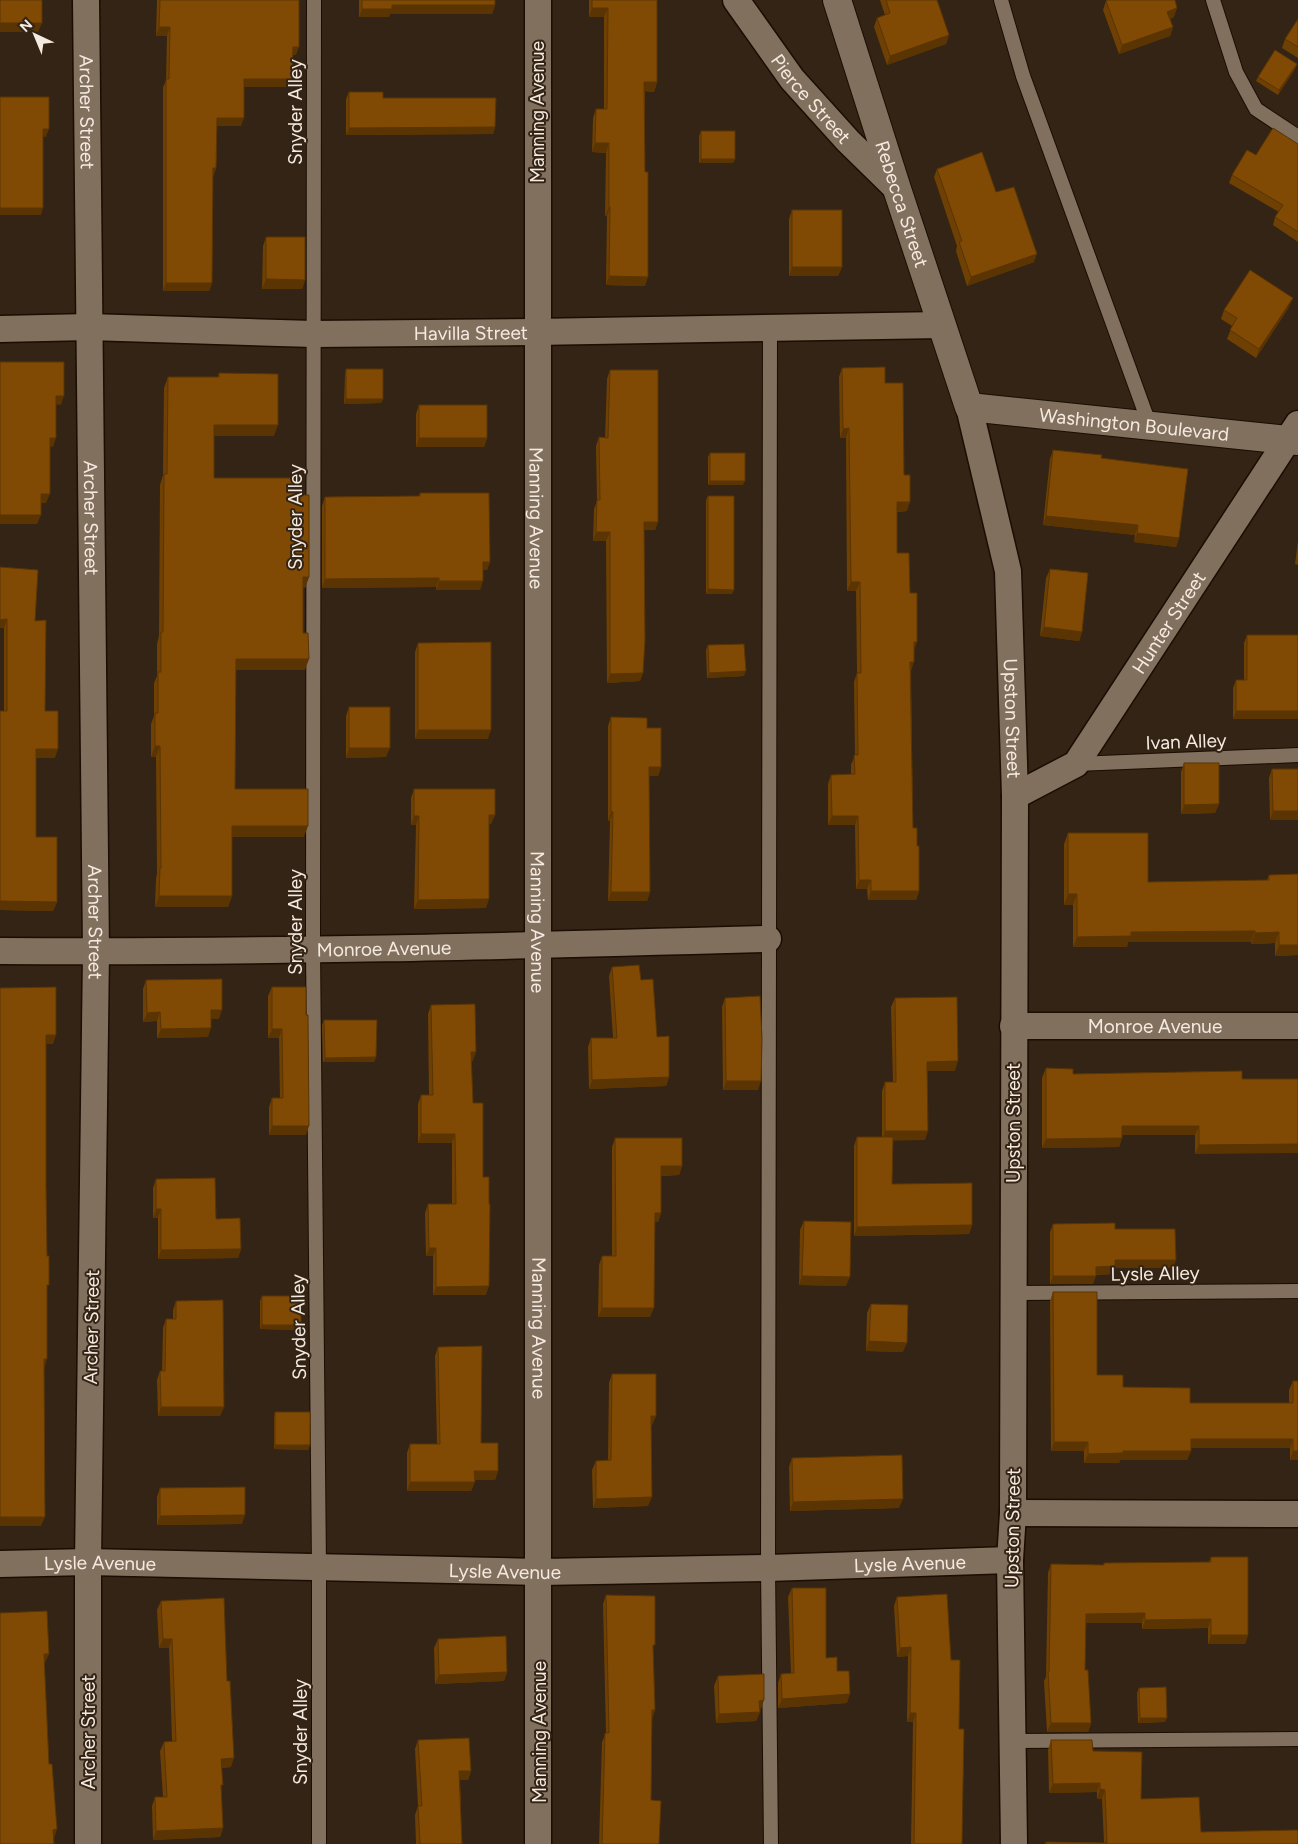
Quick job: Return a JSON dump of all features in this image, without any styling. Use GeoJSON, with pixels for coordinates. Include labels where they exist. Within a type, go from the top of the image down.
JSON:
{"type":"FeatureCollection","features":[{"type":"Feature","properties":{"kind":"street","name":"Archer Street"},"geometry":{"type":"LineString","coordinates":[[86,0],[96,952],[88,1562],[88,1844]]}},
{"type":"Feature","properties":{"kind":"street","name":"Manning Avenue"},"geometry":{"type":"LineString","coordinates":[[538,0],[535,332],[540,1572],[538,1844]]}},
{"type":"Feature","properties":{"kind":"street","name":"Pierce Street"},"geometry":{"type":"LineString","coordinates":[[736,0],[792,80],[848,141],[897,189]]}},
{"type":"Feature","properties":{"kind":"street","name":"Rebecca Street"},"geometry":{"type":"LineString","coordinates":[[837,0],[897,189],[970,407]]}},
{"type":"Feature","properties":{"kind":"street","name":"Havilla Street"},"geometry":{"type":"LineString","coordinates":[[0,329],[90,327],[314,334],[942,325]]}},
{"type":"Feature","properties":{"kind":"street","name":"Washington Boulevard"},"geometry":{"type":"LineString","coordinates":[[970,407],[1150,426],[1294,435]]}},
{"type":"Feature","properties":{"kind":"street","name":"Upston Street"},"geometry":{"type":"LineString","coordinates":[[970,407],[1008,571],[1015,796],[1013,1513],[1010,1560],[1014,1844]]}},
{"type":"Feature","properties":{"kind":"street","name":"Hunter Street"},"geometry":{"type":"LineString","coordinates":[[1015,796],[1076,764],[1294,435]]}},
{"type":"Feature","properties":{"kind":"street","name":"Monroe Avenue"},"geometry":{"type":"LineString","coordinates":[[0,951],[96,952],[537,946],[768,939]]}},
{"type":"Feature","properties":{"kind":"street","name":"Monroe Avenue"},"geometry":{"type":"LineString","coordinates":[[1013,1026],[1298,1026]]}},
{"type":"Feature","properties":{"kind":"street"},"geometry":{"type":"LineString","coordinates":[[1013,1513],[1298,1514]]}},
{"type":"Feature","properties":{"kind":"street","name":"Lysle Avenue"},"geometry":{"type":"LineString","coordinates":[[0,1564],[88,1562],[540,1572],[768,1568],[1010,1560]]}},
{"type":"Feature","properties":{"kind":"lane","name":"Snyder Alley"},"geometry":{"type":"LineString","coordinates":[[314,0],[314,949],[319,1567],[319,1844]]}},
{"type":"Feature","properties":{"kind":"lane"},"geometry":{"type":"LineString","coordinates":[[1001,0],[1023,76],[1150,426]]}},
{"type":"Feature","properties":{"kind":"lane"},"geometry":{"type":"LineString","coordinates":[[1213,0],[1236,72],[1256,109],[1298,137]]}},
{"type":"Feature","properties":{"kind":"lane"},"geometry":{"type":"LineString","coordinates":[[770,328],[768,1568],[771,1844]]}},
{"type":"Feature","properties":{"kind":"lane","name":"Ivan Alley"},"geometry":{"type":"LineString","coordinates":[[1076,764],[1298,755]]}},
{"type":"Feature","properties":{"kind":"lane","name":"Lysle Alley"},"geometry":{"type":"LineString","coordinates":[[1013,1293],[1298,1291]]}},
{"type":"Feature","properties":{"kind":"lane"},"geometry":{"type":"LineString","coordinates":[[1012,1740],[1298,1739]]}},
{"type":"Feature","properties":{"kind":"building"},"geometry":{"type":"Polygon","coordinates":[[[0,0],[42,0],[42,23],[0,23],[0,0]]]}},
{"type":"Feature","properties":{"kind":"building"},"geometry":{"type":"Polygon","coordinates":[[[160,0],[299,0],[299,47],[293,47],[292,79],[244,79],[244,118],[217,118],[216,168],[213,168],[212,283],[166,283],[166,79],[169,79],[170,27],[159,27],[160,0]]]}},
{"type":"Feature","properties":{"kind":"building"},"geometry":{"type":"Polygon","coordinates":[[[362,0],[495,0],[495,5],[392,5],[392,9],[362,9],[362,0]]]}},
{"type":"Feature","properties":{"kind":"building"},"geometry":{"type":"Polygon","coordinates":[[[592,0],[657,0],[657,82],[644,82],[645,172],[648,172],[648,277],[609,276],[609,143],[595,143],[596,109],[607,109],[608,8],[592,8],[592,0]]]}},
{"type":"Feature","properties":{"kind":"building"},"geometry":{"type":"Polygon","coordinates":[[[886,0],[937,0],[949,35],[890,56],[877,18],[890,13],[886,0]]]}},
{"type":"Feature","properties":{"kind":"building"},"geometry":{"type":"Polygon","coordinates":[[[1175,0],[1177,8],[1167,12],[1173,27],[1122,45],[1106,1],[1175,0]]]}},
{"type":"Feature","properties":{"kind":"building"},"geometry":{"type":"Polygon","coordinates":[[[1298,19],[1298,47],[1285,39],[1298,19]]]}},
{"type":"Feature","properties":{"kind":"building"},"geometry":{"type":"Polygon","coordinates":[[[1275,50],[1297,64],[1279,90],[1258,77],[1275,50]]]}},
{"type":"Feature","properties":{"kind":"building"},"geometry":{"type":"Polygon","coordinates":[[[349,92],[383,92],[383,98],[496,98],[495,127],[349,128],[349,92]]]}},
{"type":"Feature","properties":{"kind":"building"},"geometry":{"type":"Polygon","coordinates":[[[0,97],[49,97],[49,129],[43,129],[43,208],[0,208],[0,97]]]}},
{"type":"Feature","properties":{"kind":"building"},"geometry":{"type":"Polygon","coordinates":[[[1273,128],[1298,144],[1298,232],[1275,217],[1283,205],[1232,175],[1247,150],[1256,155],[1273,128]]]}},
{"type":"Feature","properties":{"kind":"building"},"geometry":{"type":"Polygon","coordinates":[[[701,131],[735,131],[735,159],[701,159],[701,131]]]}},
{"type":"Feature","properties":{"kind":"building"},"geometry":{"type":"Polygon","coordinates":[[[982,152],[996,192],[1014,187],[1037,254],[971,277],[959,242],[962,241],[937,169],[982,152]]]}},
{"type":"Feature","properties":{"kind":"building"},"geometry":{"type":"Polygon","coordinates":[[[792,210],[842,210],[842,267],[792,267],[792,210]]]}},
{"type":"Feature","properties":{"kind":"building"},"geometry":{"type":"Polygon","coordinates":[[[266,237],[305,237],[305,280],[266,279],[266,237]]]}},
{"type":"Feature","properties":{"kind":"building"},"geometry":{"type":"Polygon","coordinates":[[[1250,270],[1293,298],[1259,349],[1230,330],[1237,318],[1224,310],[1250,270]]]}},
{"type":"Feature","properties":{"kind":"building"},"geometry":{"type":"Polygon","coordinates":[[[0,362],[64,362],[64,396],[56,396],[56,438],[50,438],[50,494],[41,494],[41,515],[0,515],[0,362]]]}},
{"type":"Feature","properties":{"kind":"building"},"geometry":{"type":"Polygon","coordinates":[[[885,367],[885,383],[903,383],[904,475],[910,475],[910,502],[897,502],[897,553],[909,553],[910,593],[917,593],[917,642],[914,642],[914,662],[910,662],[913,828],[917,828],[917,846],[919,846],[919,891],[871,891],[871,880],[859,880],[858,816],[832,816],[831,775],[855,774],[854,755],[858,755],[857,673],[861,673],[860,582],[851,582],[849,428],[843,429],[842,368],[885,367]]]}},
{"type":"Feature","properties":{"kind":"building"},"geometry":{"type":"Polygon","coordinates":[[[346,369],[383,369],[383,399],[346,399],[346,369]]]}},
{"type":"Feature","properties":{"kind":"building"},"geometry":{"type":"Polygon","coordinates":[[[610,370],[658,370],[658,522],[644,522],[645,640],[643,673],[610,674],[610,532],[596,532],[597,500],[600,500],[599,437],[608,438],[610,370]]]}},
{"type":"Feature","properties":{"kind":"building"},"geometry":{"type":"Polygon","coordinates":[[[219,373],[278,374],[278,425],[214,425],[214,478],[301,478],[301,495],[309,495],[309,577],[303,577],[303,633],[308,633],[309,659],[236,659],[235,789],[308,789],[308,826],[232,826],[232,896],[159,896],[161,868],[160,746],[155,746],[155,713],[158,713],[158,672],[161,672],[161,632],[163,632],[164,474],[167,474],[168,377],[219,377],[219,373]]]}},
{"type":"Feature","properties":{"kind":"building"},"geometry":{"type":"Polygon","coordinates":[[[419,405],[487,405],[487,438],[419,438],[419,405]]]}},
{"type":"Feature","properties":{"kind":"building"},"geometry":{"type":"Polygon","coordinates":[[[1053,450],[1102,455],[1101,458],[1188,469],[1179,538],[1137,533],[1138,525],[1046,516],[1053,450]]]}},
{"type":"Feature","properties":{"kind":"building"},"geometry":{"type":"Polygon","coordinates":[[[710,453],[745,453],[745,481],[710,481],[710,453]]]}},
{"type":"Feature","properties":{"kind":"building"},"geometry":{"type":"Polygon","coordinates":[[[420,493],[489,493],[490,562],[483,562],[483,581],[439,581],[439,578],[325,579],[325,497],[420,496],[420,493]]]}},
{"type":"Feature","properties":{"kind":"building"},"geometry":{"type":"Polygon","coordinates":[[[708,496],[734,496],[734,590],[708,589],[708,496]]]}},
{"type":"Feature","properties":{"kind":"building"},"geometry":{"type":"Polygon","coordinates":[[[0,567],[38,570],[35,621],[46,620],[45,711],[58,711],[58,749],[36,749],[36,837],[57,837],[57,902],[0,901],[0,711],[7,711],[7,619],[0,620],[0,567]]]}},
{"type":"Feature","properties":{"kind":"building"},"geometry":{"type":"Polygon","coordinates":[[[1050,569],[1088,573],[1082,632],[1044,627],[1050,569]]]}},
{"type":"Feature","properties":{"kind":"building"},"geometry":{"type":"Polygon","coordinates":[[[1247,635],[1298,635],[1298,711],[1236,711],[1236,680],[1247,680],[1247,635]]]}},
{"type":"Feature","properties":{"kind":"building"},"geometry":{"type":"Polygon","coordinates":[[[491,642],[491,730],[418,730],[418,643],[491,642]]]}},
{"type":"Feature","properties":{"kind":"building"},"geometry":{"type":"Polygon","coordinates":[[[744,644],[746,671],[709,673],[708,645],[744,644]]]}},
{"type":"Feature","properties":{"kind":"building"},"geometry":{"type":"Polygon","coordinates":[[[349,707],[390,707],[390,748],[349,748],[349,707]]]}},
{"type":"Feature","properties":{"kind":"building"},"geometry":{"type":"Polygon","coordinates":[[[611,717],[647,718],[647,728],[661,728],[661,767],[649,767],[650,892],[611,892],[613,812],[611,812],[611,717]]]}},
{"type":"Feature","properties":{"kind":"building"},"geometry":{"type":"Polygon","coordinates":[[[1184,763],[1219,763],[1219,804],[1184,805],[1184,763]]]}},
{"type":"Feature","properties":{"kind":"building"},"geometry":{"type":"Polygon","coordinates":[[[1272,769],[1298,769],[1298,811],[1273,811],[1272,769]]]}},
{"type":"Feature","properties":{"kind":"building"},"geometry":{"type":"Polygon","coordinates":[[[414,789],[495,789],[495,815],[489,815],[489,899],[418,900],[419,816],[414,816],[414,789]]]}},
{"type":"Feature","properties":{"kind":"building"},"geometry":{"type":"Polygon","coordinates":[[[1068,833],[1148,833],[1148,882],[1269,880],[1269,875],[1298,874],[1298,945],[1279,945],[1279,932],[1255,933],[1255,931],[1131,932],[1131,936],[1077,937],[1077,894],[1068,894],[1068,833]]]}},
{"type":"Feature","properties":{"kind":"building"},"geometry":{"type":"Polygon","coordinates":[[[639,965],[641,980],[653,979],[657,1037],[669,1036],[669,1077],[592,1080],[591,1038],[617,1038],[612,967],[639,965]]]}},
{"type":"Feature","properties":{"kind":"building"},"geometry":{"type":"Polygon","coordinates":[[[222,979],[222,1010],[211,1010],[211,1028],[161,1029],[160,1012],[147,1013],[146,980],[222,979]]]}},
{"type":"Feature","properties":{"kind":"building"},"geometry":{"type":"Polygon","coordinates":[[[56,987],[56,1035],[46,1035],[46,1184],[49,1285],[47,1285],[47,1359],[44,1359],[45,1517],[0,1517],[0,988],[56,987]]]}},
{"type":"Feature","properties":{"kind":"building"},"geometry":{"type":"Polygon","coordinates":[[[272,987],[306,987],[309,1126],[272,1126],[272,1098],[283,1098],[282,1029],[272,1029],[272,987]]]}},
{"type":"Feature","properties":{"kind":"building"},"geometry":{"type":"Polygon","coordinates":[[[760,996],[761,1081],[726,1081],[725,998],[760,996]]]}},
{"type":"Feature","properties":{"kind":"building"},"geometry":{"type":"Polygon","coordinates":[[[957,997],[958,1061],[927,1062],[928,1131],[885,1131],[885,1082],[896,1082],[895,998],[957,997]]]}},
{"type":"Feature","properties":{"kind":"building"},"geometry":{"type":"Polygon","coordinates":[[[475,1004],[476,1052],[471,1052],[473,1103],[483,1103],[483,1177],[489,1177],[490,1204],[489,1286],[436,1287],[436,1248],[429,1248],[428,1204],[456,1204],[455,1134],[421,1134],[421,1095],[433,1095],[431,1005],[475,1004]]]}},
{"type":"Feature","properties":{"kind":"building"},"geometry":{"type":"Polygon","coordinates":[[[324,1020],[377,1020],[376,1057],[325,1058],[324,1020]]]}},
{"type":"Feature","properties":{"kind":"building"},"geometry":{"type":"Polygon","coordinates":[[[1046,1068],[1073,1069],[1073,1074],[1242,1071],[1242,1079],[1298,1079],[1298,1144],[1199,1145],[1199,1126],[1122,1126],[1122,1138],[1046,1139],[1046,1068]]]}},
{"type":"Feature","properties":{"kind":"building"},"geometry":{"type":"Polygon","coordinates":[[[857,1137],[893,1137],[892,1184],[972,1183],[972,1225],[857,1227],[857,1137]]]}},
{"type":"Feature","properties":{"kind":"building"},"geometry":{"type":"Polygon","coordinates":[[[615,1138],[682,1138],[682,1166],[661,1166],[661,1213],[655,1213],[654,1308],[602,1308],[602,1256],[616,1256],[615,1138]]]}},
{"type":"Feature","properties":{"kind":"building"},"geometry":{"type":"Polygon","coordinates":[[[215,1178],[216,1219],[240,1218],[241,1249],[161,1250],[161,1209],[156,1209],[156,1179],[215,1178]]]}},
{"type":"Feature","properties":{"kind":"building"},"geometry":{"type":"Polygon","coordinates":[[[804,1221],[851,1222],[850,1277],[802,1276],[804,1221]]]}},
{"type":"Feature","properties":{"kind":"building"},"geometry":{"type":"Polygon","coordinates":[[[1115,1223],[1115,1229],[1175,1229],[1176,1260],[1115,1260],[1115,1266],[1096,1267],[1096,1276],[1053,1276],[1053,1224],[1115,1223]]]}},
{"type":"Feature","properties":{"kind":"building"},"geometry":{"type":"Polygon","coordinates":[[[1053,1292],[1097,1292],[1097,1375],[1123,1375],[1123,1387],[1190,1388],[1190,1403],[1293,1403],[1293,1381],[1298,1381],[1298,1451],[1293,1451],[1293,1439],[1191,1439],[1191,1451],[1123,1451],[1123,1453],[1088,1454],[1088,1442],[1054,1442],[1053,1292]]]}},
{"type":"Feature","properties":{"kind":"building"},"geometry":{"type":"Polygon","coordinates":[[[262,1296],[301,1296],[301,1325],[262,1325],[262,1296]]]}},
{"type":"Feature","properties":{"kind":"building"},"geometry":{"type":"Polygon","coordinates":[[[223,1300],[224,1407],[161,1407],[160,1371],[165,1371],[166,1319],[176,1319],[176,1301],[223,1300]]]}},
{"type":"Feature","properties":{"kind":"building"},"geometry":{"type":"Polygon","coordinates":[[[871,1304],[908,1305],[907,1343],[869,1341],[871,1304]]]}},
{"type":"Feature","properties":{"kind":"building"},"geometry":{"type":"Polygon","coordinates":[[[482,1346],[481,1443],[498,1443],[498,1471],[474,1471],[475,1482],[410,1482],[410,1444],[440,1444],[438,1347],[482,1346]]]}},
{"type":"Feature","properties":{"kind":"building"},"geometry":{"type":"Polygon","coordinates":[[[612,1374],[656,1374],[656,1416],[651,1416],[652,1497],[596,1499],[596,1461],[611,1460],[612,1374]]]}},
{"type":"Feature","properties":{"kind":"building"},"geometry":{"type":"Polygon","coordinates":[[[275,1412],[310,1412],[310,1445],[275,1445],[275,1412]]]}},
{"type":"Feature","properties":{"kind":"building"},"geometry":{"type":"Polygon","coordinates":[[[902,1455],[903,1499],[793,1502],[792,1458],[902,1455]]]}},
{"type":"Feature","properties":{"kind":"building"},"geometry":{"type":"Polygon","coordinates":[[[245,1487],[245,1515],[160,1516],[160,1488],[245,1487]]]}},
{"type":"Feature","properties":{"kind":"building"},"geometry":{"type":"Polygon","coordinates":[[[1211,1557],[1248,1557],[1248,1635],[1211,1635],[1211,1619],[1145,1620],[1145,1613],[1086,1614],[1085,1670],[1088,1670],[1091,1723],[1051,1723],[1048,1672],[1051,1564],[1104,1565],[1104,1563],[1211,1562],[1211,1557]]]}},
{"type":"Feature","properties":{"kind":"building"},"geometry":{"type":"Polygon","coordinates":[[[792,1588],[826,1588],[826,1658],[837,1657],[837,1671],[849,1671],[850,1694],[782,1699],[781,1674],[794,1673],[792,1588]]]}},
{"type":"Feature","properties":{"kind":"building"},"geometry":{"type":"Polygon","coordinates":[[[947,1594],[951,1660],[960,1660],[959,1729],[964,1729],[962,1844],[914,1844],[916,1713],[910,1713],[911,1647],[900,1648],[897,1597],[947,1594]]]}},
{"type":"Feature","properties":{"kind":"building"},"geometry":{"type":"Polygon","coordinates":[[[606,1595],[655,1596],[655,1645],[653,1645],[655,1710],[652,1710],[651,1800],[661,1801],[659,1844],[602,1844],[605,1733],[609,1733],[606,1595]]]}},
{"type":"Feature","properties":{"kind":"building"},"geometry":{"type":"Polygon","coordinates":[[[224,1598],[227,1681],[230,1681],[234,1758],[221,1759],[223,1828],[156,1831],[155,1797],[167,1797],[164,1742],[176,1741],[172,1639],[163,1639],[161,1601],[224,1598]]]}},
{"type":"Feature","properties":{"kind":"building"},"geometry":{"type":"Polygon","coordinates":[[[47,1611],[49,1654],[44,1654],[49,1764],[52,1764],[57,1829],[53,1830],[54,1844],[0,1844],[0,1613],[47,1611]]]}},
{"type":"Feature","properties":{"kind":"building"},"geometry":{"type":"Polygon","coordinates":[[[506,1636],[507,1672],[439,1675],[438,1639],[506,1636]]]}},
{"type":"Feature","properties":{"kind":"building"},"geometry":{"type":"Polygon","coordinates":[[[764,1674],[764,1700],[759,1701],[760,1712],[719,1714],[718,1676],[764,1674]]]}},
{"type":"Feature","properties":{"kind":"building"},"geometry":{"type":"Polygon","coordinates":[[[1166,1687],[1167,1718],[1140,1718],[1139,1688],[1166,1687]]]}},
{"type":"Feature","properties":{"kind":"building"},"geometry":{"type":"Polygon","coordinates":[[[469,1738],[471,1771],[459,1771],[462,1844],[420,1844],[418,1806],[422,1806],[418,1740],[469,1738]]]}},
{"type":"Feature","properties":{"kind":"building"},"geometry":{"type":"Polygon","coordinates":[[[1051,1740],[1092,1740],[1093,1751],[1142,1752],[1141,1799],[1199,1797],[1201,1832],[1298,1830],[1298,1844],[1046,1844],[1046,1842],[1107,1843],[1105,1790],[1100,1789],[1100,1783],[1053,1784],[1051,1740]]]}}]}
